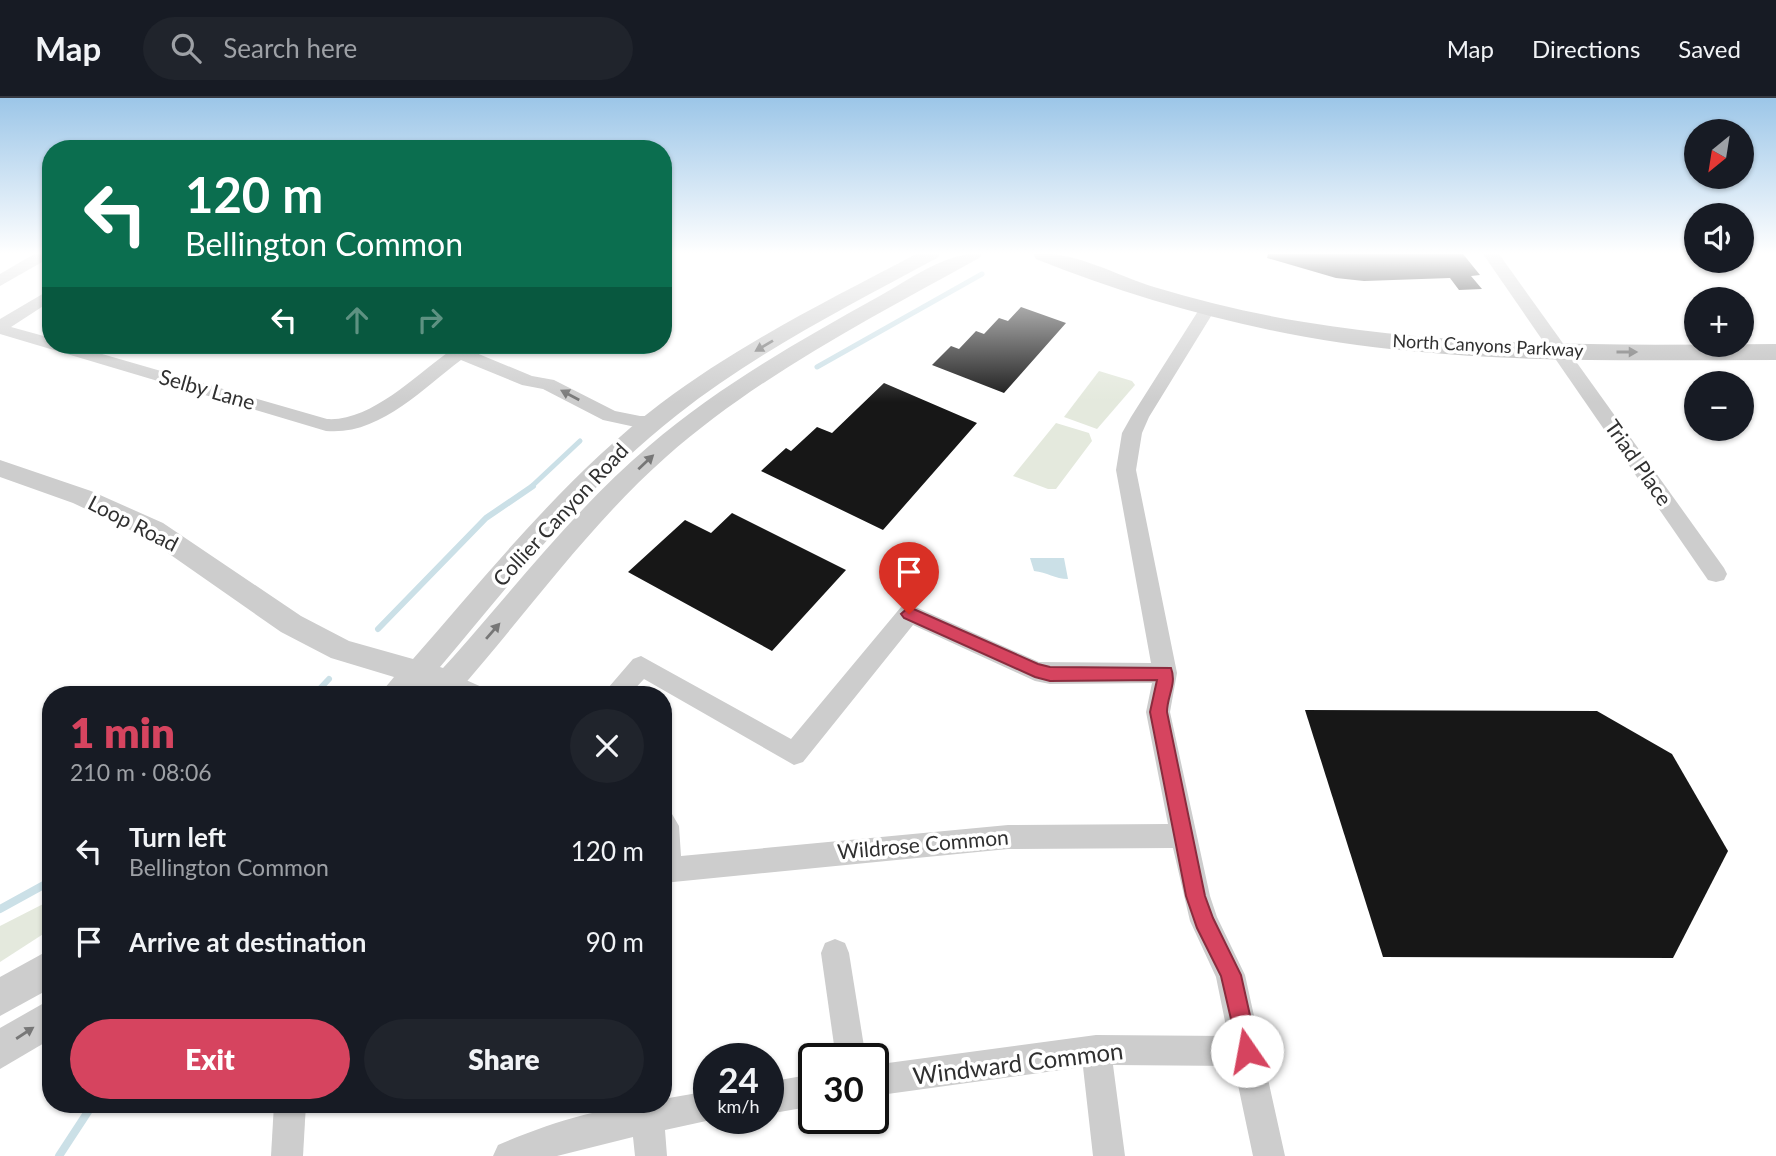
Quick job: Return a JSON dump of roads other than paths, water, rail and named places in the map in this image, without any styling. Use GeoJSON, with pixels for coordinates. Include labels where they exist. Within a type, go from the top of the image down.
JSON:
{"type":"FeatureCollection","features":[{"type":"Feature","properties":{"kind":"main road","name":"North Canyons Parkway"},"geometry":{"type":"LineString","coordinates":[[1191,303],[1330,332],[1461,348],[1559,352],[1776,352]]}},
{"type":"Feature","properties":{"kind":"main road","name":"North Canyons Parkway"},"geometry":{"type":"LineString","coordinates":[[1278,303],[1333,315],[1441,328],[1545,332],[1684,332]]}},
{"type":"Feature","properties":{"kind":"main road"},"geometry":{"type":"LineString","coordinates":[[1754,332],[1776,332]]}},
{"type":"Feature","properties":{"kind":"street"},"geometry":{"type":"LineString","coordinates":[[0,328],[37,303]]}},
{"type":"Feature","properties":{"kind":"street","name":"Collier Canyon Road"},"geometry":{"type":"LineString","coordinates":[[404,686],[561,509],[614,456],[657,420],[764,346],[841,303]]}},
{"type":"Feature","properties":{"kind":"street","name":"Collier Canyon Road"},"geometry":{"type":"LineString","coordinates":[[446,686],[614,493],[660,450],[726,397],[784,360],[884,303]]}},
{"type":"Feature","properties":{"kind":"street","name":"Triad Place"},"geometry":{"type":"LineString","coordinates":[[1525,303],[1716,574]]}},
{"type":"Feature","properties":{"kind":"street"},"geometry":{"type":"LineString","coordinates":[[1208,308],[1140,417],[1128,451],[1126,470],[1165,673],[1165,686],[1159,700],[1158,712],[1183,835],[1204,921],[1230,975],[1269,1156]]}},
{"type":"Feature","properties":{"kind":"street","name":"Selby Lane"},"geometry":{"type":"LineString","coordinates":[[0,328],[42,341]]}},
{"type":"Feature","properties":{"kind":"street","name":"Selby Lane"},"geometry":{"type":"LineString","coordinates":[[86,354],[326,425],[342,426],[362,422],[457,354]]}},
{"type":"Feature","properties":{"kind":"street"},"geometry":{"type":"LineString","coordinates":[[465,354],[528,381],[548,384],[623,420],[657,420]]}},
{"type":"Feature","properties":{"kind":"street","name":"Loop Road"},"geometry":{"type":"LineString","coordinates":[[0,468],[82,497],[154,530],[291,624],[341,650],[419,672],[439,686]]}},
{"type":"Feature","properties":{"kind":"street"},"geometry":{"type":"LineString","coordinates":[[622,686],[641,666],[794,754],[909,614],[1035,671],[1050,674],[1165,673]]}},
{"type":"Feature","properties":{"kind":"street","name":"Wildrose Common"},"geometry":{"type":"LineString","coordinates":[[672,869],[1008,837],[1183,835]]}},
{"type":"Feature","properties":{"kind":"street"},"geometry":{"type":"LineString","coordinates":[[835,953],[849,1043]]}},
{"type":"Feature","properties":{"kind":"street"},"geometry":{"type":"LineString","coordinates":[[0,998],[42,972]]}},
{"type":"Feature","properties":{"kind":"street"},"geometry":{"type":"LineString","coordinates":[[0,1050],[42,1023]]}},
{"type":"Feature","properties":{"kind":"street"},"geometry":{"type":"LineString","coordinates":[[1096,1050],[1109,1156]]}},
{"type":"Feature","properties":{"kind":"street","name":"Windward Common"},"geometry":{"type":"LineString","coordinates":[[889,1079],[1096,1050],[1247,1051]]}},
{"type":"Feature","properties":{"kind":"street"},"geometry":{"type":"LineString","coordinates":[[509,1156],[540,1144],[648,1117],[693,1110]]}},
{"type":"Feature","properties":{"kind":"street"},"geometry":{"type":"LineString","coordinates":[[287,1156],[289,1113]]}},
{"type":"Feature","properties":{"kind":"street"},"geometry":{"type":"LineString","coordinates":[[648,1117],[651,1156]]}},
{"type":"Feature","properties":{"kind":"water"},"geometry":{"type":"Polygon","coordinates":[[[1030,558],[1064,558],[1068,579],[1034,571],[1030,558]]]}},
{"type":"Feature","properties":{"kind":"waterway"},"geometry":{"type":"LineString","coordinates":[[817,367],[930,303]]}},
{"type":"Feature","properties":{"kind":"waterway"},"geometry":{"type":"LineString","coordinates":[[531,487],[580,441]]}},
{"type":"Feature","properties":{"kind":"waterway"},"geometry":{"type":"LineString","coordinates":[[378,629],[486,518],[533,486]]}},
{"type":"Feature","properties":{"kind":"waterway"},"geometry":{"type":"LineString","coordinates":[[322,686],[329,679]]}},
{"type":"Feature","properties":{"kind":"waterway"},"geometry":{"type":"LineString","coordinates":[[0,909],[42,886]]}},
{"type":"Feature","properties":{"kind":"waterway"},"geometry":{"type":"LineString","coordinates":[[59,1156],[87,1113]]}}]}
